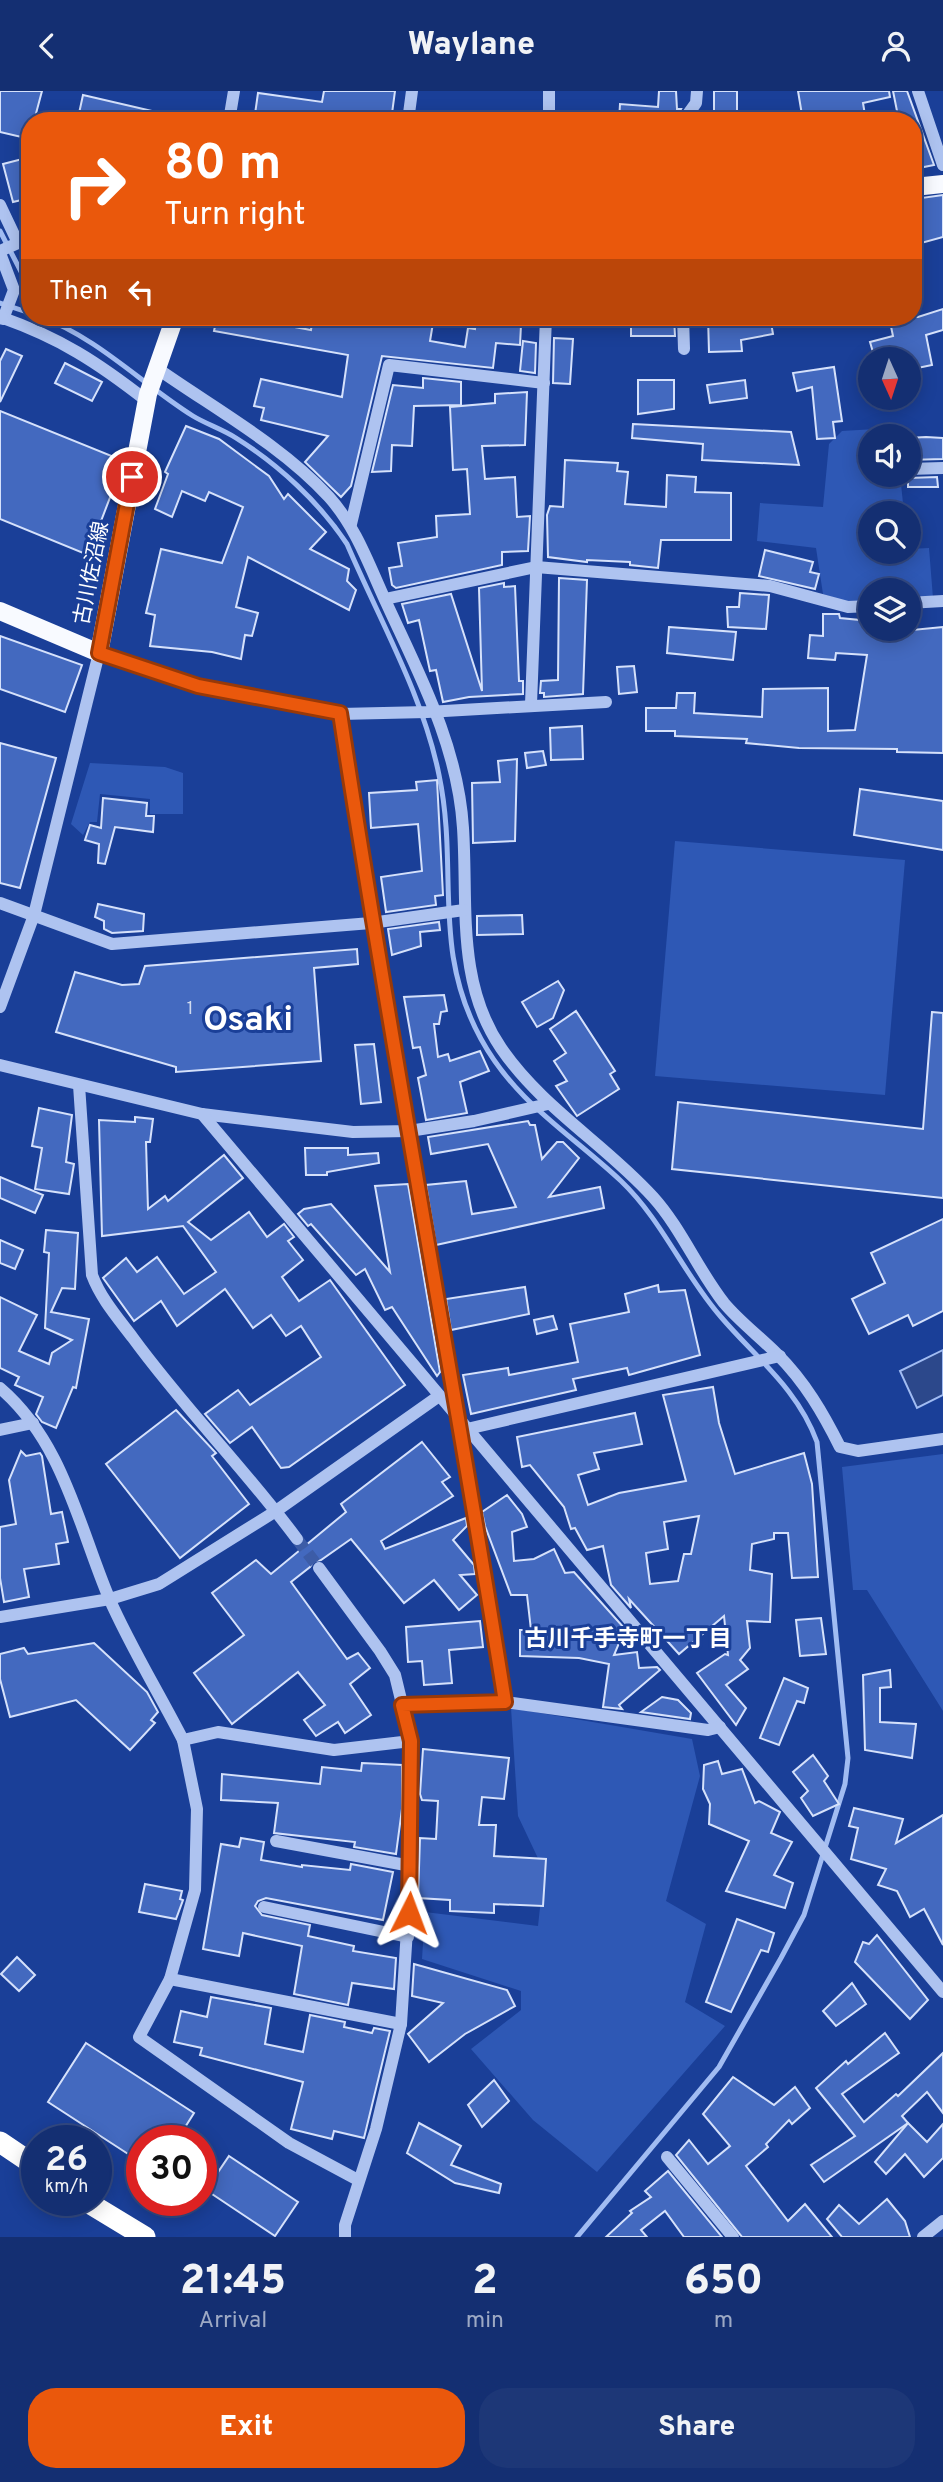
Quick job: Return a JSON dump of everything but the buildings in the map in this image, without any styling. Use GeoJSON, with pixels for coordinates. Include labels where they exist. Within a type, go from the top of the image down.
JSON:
{"type":"FeatureCollection","features":[{"type":"Feature","properties":{"kind":"highway"},"geometry":{"type":"LineString","coordinates":[[0,2142],[21,2156]]}},
{"type":"Feature","properties":{"kind":"highway"},"geometry":{"type":"LineString","coordinates":[[111,2216],[145,2237]]}},
{"type":"Feature","properties":{"kind":"main road"},"geometry":{"type":"LineString","coordinates":[[922,186],[943,184]]}},
{"type":"Feature","properties":{"kind":"main road","name":"古川佐沼線"},"geometry":{"type":"LineString","coordinates":[[0,611],[99,653],[152,385],[172,326]]}},
{"type":"Feature","properties":{"kind":"street"},"geometry":{"type":"LineString","coordinates":[[230,112],[234,91]]}},
{"type":"Feature","properties":{"kind":"street"},"geometry":{"type":"LineString","coordinates":[[409,112],[412,91]]}},
{"type":"Feature","properties":{"kind":"street"},"geometry":{"type":"LineString","coordinates":[[549,91],[550,112]]}},
{"type":"Feature","properties":{"kind":"street"},"geometry":{"type":"LineString","coordinates":[[690,112],[696,103],[696,91]]}},
{"type":"Feature","properties":{"kind":"street"},"geometry":{"type":"LineString","coordinates":[[918,91],[943,165]]}},
{"type":"Feature","properties":{"kind":"street"},"geometry":{"type":"LineString","coordinates":[[0,205],[18,243],[4,250],[7,307]]}},
{"type":"Feature","properties":{"kind":"street"},"geometry":{"type":"LineString","coordinates":[[0,286],[7,307]]}},
{"type":"Feature","properties":{"kind":"street"},"geometry":{"type":"LineString","coordinates":[[36,326],[94,360],[152,385],[277,450],[328,496],[351,524],[385,599],[426,712],[452,764],[463,825],[460,911],[467,960],[477,1005],[501,1048],[545,1105],[604,1150],[655,1199],[725,1304],[817,1401],[840,1447],[858,1451],[943,1439]]}},
{"type":"Feature","properties":{"kind":"street"},"geometry":{"type":"LineString","coordinates":[[531,704],[546,326]]}},
{"type":"Feature","properties":{"kind":"street"},"geometry":{"type":"LineString","coordinates":[[683,326],[684,349]]}},
{"type":"Feature","properties":{"kind":"street"},"geometry":{"type":"LineString","coordinates":[[351,524],[389,365],[544,383]]}},
{"type":"Feature","properties":{"kind":"street"},"geometry":{"type":"LineString","coordinates":[[921,469],[943,468]]}},
{"type":"Feature","properties":{"kind":"street"},"geometry":{"type":"LineString","coordinates":[[385,599],[536,567],[770,586],[848,607],[858,607]]}},
{"type":"Feature","properties":{"kind":"street"},"geometry":{"type":"LineString","coordinates":[[921,602],[943,601]]}},
{"type":"Feature","properties":{"kind":"street"},"geometry":{"type":"LineString","coordinates":[[0,1007],[34,915],[99,653],[198,686],[340,713],[426,712],[531,704],[606,702]]}},
{"type":"Feature","properties":{"kind":"street"},"geometry":{"type":"LineString","coordinates":[[340,713],[371,923],[463,1424],[505,1702]]}},
{"type":"Feature","properties":{"kind":"street"},"geometry":{"type":"LineString","coordinates":[[0,903],[112,944],[371,923],[460,911]]}},
{"type":"Feature","properties":{"kind":"street"},"geometry":{"type":"LineString","coordinates":[[0,1065],[202,1114],[353,1132],[409,1131],[525,1111],[545,1105]]}},
{"type":"Feature","properties":{"kind":"street"},"geometry":{"type":"LineString","coordinates":[[79,1085],[92,1275],[98,1290],[153,1366],[297,1539]]}},
{"type":"Feature","properties":{"kind":"street"},"geometry":{"type":"LineString","coordinates":[[202,1114],[943,1992]]}},
{"type":"Feature","properties":{"kind":"street"},"geometry":{"type":"LineString","coordinates":[[463,1424],[775,1358]]}},
{"type":"Feature","properties":{"kind":"street"},"geometry":{"type":"LineString","coordinates":[[0,1388],[21,1405],[53,1451],[110,1599],[183,1740],[197,1809],[195,1890],[170,1979],[139,2037],[289,2143],[358,2180]]}},
{"type":"Feature","properties":{"kind":"street"},"geometry":{"type":"LineString","coordinates":[[0,1617],[110,1599],[159,1584],[276,1511],[439,1396]]}},
{"type":"Feature","properties":{"kind":"street"},"geometry":{"type":"LineString","coordinates":[[0,1430],[33,1423]]}},
{"type":"Feature","properties":{"kind":"street"},"geometry":{"type":"LineString","coordinates":[[319,1568],[395,1675],[411,1741],[411,1866],[401,2024],[376,2129],[345,2225],[345,2237]]}},
{"type":"Feature","properties":{"kind":"street"},"geometry":{"type":"LineString","coordinates":[[402,1705],[505,1702],[708,1730],[720,1727]]}},
{"type":"Feature","properties":{"kind":"street"},"geometry":{"type":"LineString","coordinates":[[183,1740],[218,1732],[334,1750],[411,1741]]}},
{"type":"Feature","properties":{"kind":"street"},"geometry":{"type":"LineString","coordinates":[[276,1842],[411,1866]]}},
{"type":"Feature","properties":{"kind":"street"},"geometry":{"type":"LineString","coordinates":[[264,1907],[408,1937]]}},
{"type":"Feature","properties":{"kind":"street"},"geometry":{"type":"LineString","coordinates":[[170,1979],[401,2024]]}},
{"type":"Feature","properties":{"kind":"street"},"geometry":{"type":"LineString","coordinates":[[667,2157],[733,2237]]}},
{"type":"Feature","properties":{"kind":"street"},"geometry":{"type":"LineString","coordinates":[[923,2237],[943,2221]]}},
{"type":"Feature","properties":{"kind":"shaded area"},"geometry":{"type":"Polygon","coordinates":[[[858,430],[858,487],[901,487],[903,501],[858,501],[858,564],[921,564],[921,548],[929,548],[933,598],[921,598],[921,578],[858,578],[858,602],[848,602],[823,594],[816,548],[757,541],[760,503],[823,507],[829,444],[842,431],[858,430]]]}},
{"type":"Feature","properties":{"kind":"shaded area"},"geometry":{"type":"Polygon","coordinates":[[[90,763],[165,767],[183,773],[183,814],[150,814],[150,799],[100,794],[97,822],[90,822],[83,835],[71,824],[90,763]]]}},
{"type":"Feature","properties":{"kind":"shaded area"},"geometry":{"type":"Polygon","coordinates":[[[675,841],[905,860],[885,1095],[655,1076],[675,841]]]}},
{"type":"Feature","properties":{"kind":"shaded area"},"geometry":{"type":"Polygon","coordinates":[[[943,1350],[943,1395],[917,1408],[900,1371],[943,1350]]]}},
{"type":"Feature","properties":{"kind":"shaded area"},"geometry":{"type":"Polygon","coordinates":[[[943,1454],[943,1711],[867,1590],[853,1590],[842,1467],[943,1454]]]}},
{"type":"Feature","properties":{"kind":"shaded area"},"geometry":{"type":"Polygon","coordinates":[[[511,1708],[692,1739],[700,1776],[666,1901],[706,1924],[685,2002],[725,2026],[597,2172],[533,2120],[471,2049],[521,2010],[521,1991],[422,1959],[425,1912],[538,1926],[544,1871],[518,1816],[511,1708]]]}},
{"type":"Feature","properties":{"kind":"waterway"},"geometry":{"type":"LineString","coordinates":[[0,231],[21,272]]}},
{"type":"Feature","properties":{"kind":"waterway"},"geometry":{"type":"LineString","coordinates":[[0,303],[21,310]]}},
{"type":"Feature","properties":{"kind":"waterway"},"geometry":{"type":"LineString","coordinates":[[62,326],[101,349],[193,416],[231,435],[268,460],[311,499],[347,544],[399,658],[432,745],[444,810],[451,941],[456,973],[481,1039],[495,1062],[527,1099],[636,1196],[708,1301],[788,1390],[809,1423],[817,1442],[848,1758],[845,1784],[804,1915],[719,2067],[577,2237]]}},
{"type":"Feature","properties":{"kind":"tunnel"},"geometry":{"type":"LineString","coordinates":[[297,1539],[319,1568]]}},
{"type":"Feature","properties":{"kind":"district","name":"Osaki"},"geometry":{"type":"Point","coordinates":[248,1018]}},
{"type":"Feature","properties":{"kind":"district","name":"古川千手寺町一丁目"},"geometry":{"type":"Point","coordinates":[628,1638]}},
{"type":"Feature","properties":{"kind":"route"},"geometry":{"type":"LineString","coordinates":[[132,477],[99,653],[198,686],[340,713],[371,923],[464,1450],[505,1702],[402,1705],[411,1741],[409,1913]]}}]}
